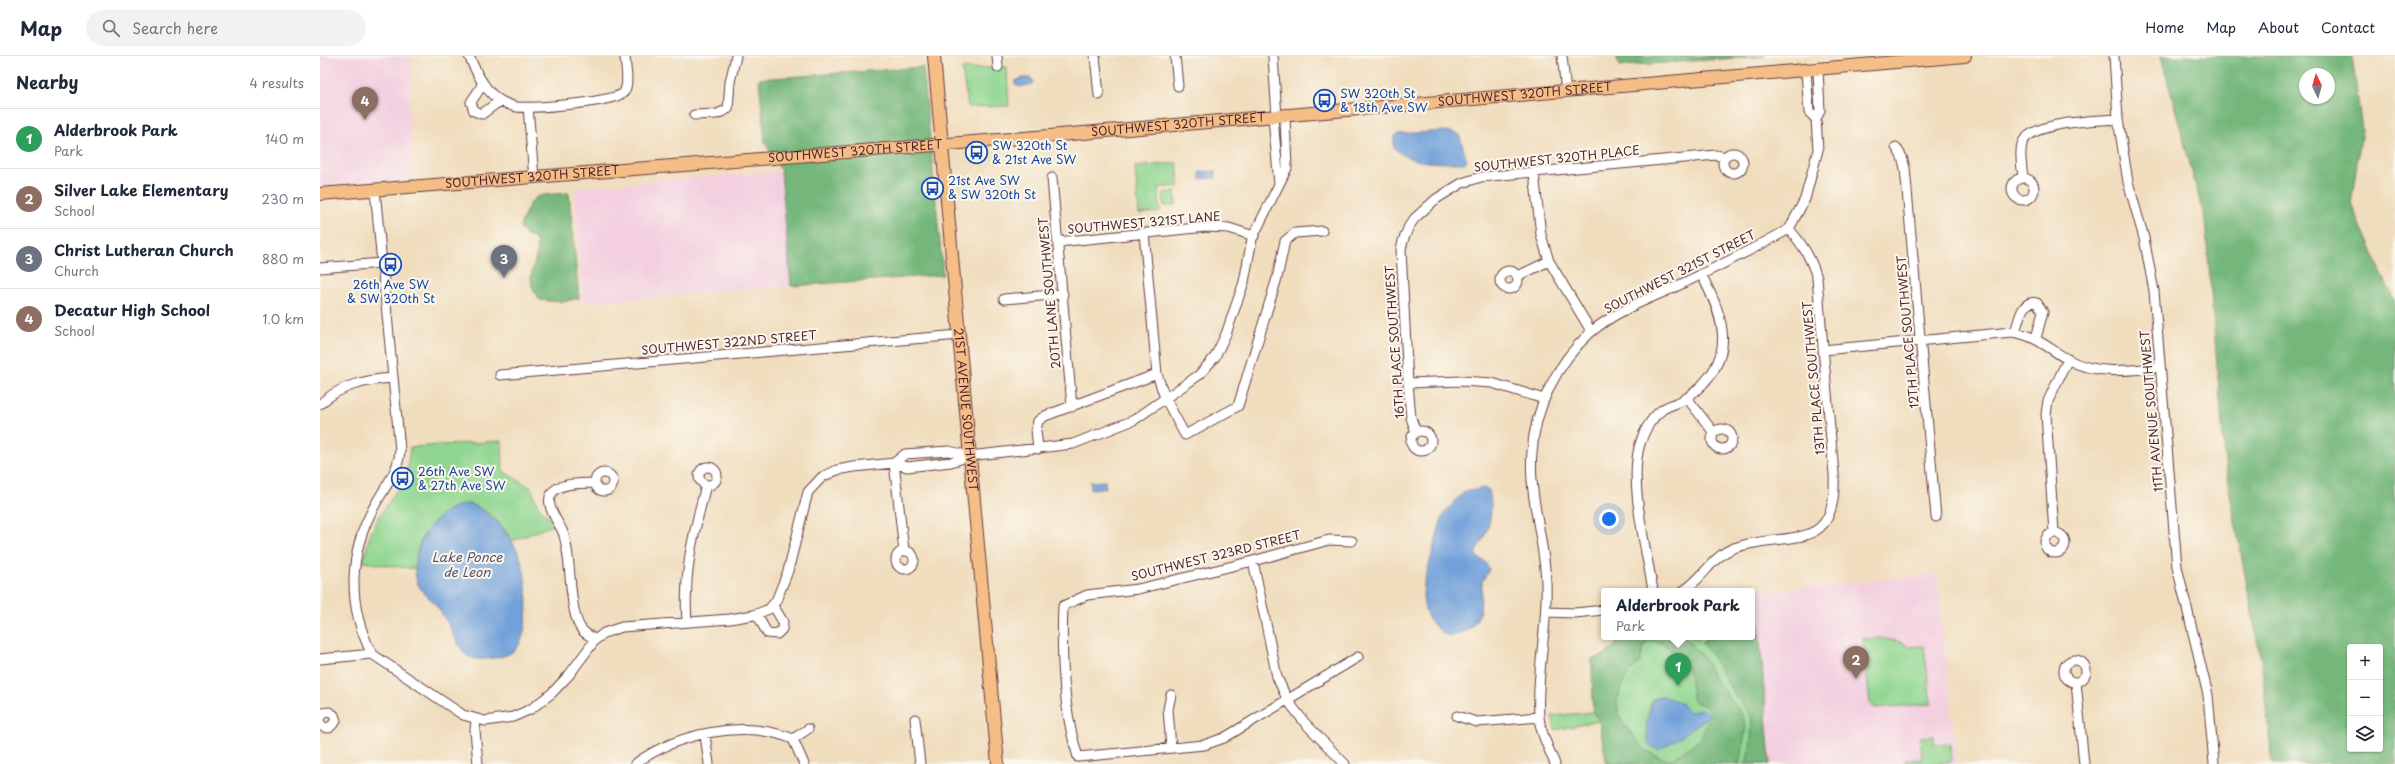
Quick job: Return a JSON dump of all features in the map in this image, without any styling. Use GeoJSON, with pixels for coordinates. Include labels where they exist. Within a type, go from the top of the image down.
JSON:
{"type":"FeatureCollection","features":[{"type":"Feature","properties":{"kind":"main road","name":"21ST AVENUE SOUTHWEST"},"geometry":{"type":"LineString","coordinates":[[934,56],[940,144],[998,764]]}},
{"type":"Feature","properties":{"kind":"main road","name":"SOUTHWEST 320TH STREET"},"geometry":{"type":"LineString","coordinates":[[320,194],[1278,117],[1964,56]]}},
{"type":"Feature","properties":{"kind":"street"},"geometry":{"type":"LineString","coordinates":[[469,56],[482,81],[490,91],[503,102],[518,107],[603,101],[616,98],[624,93],[626,82],[625,56]]}},
{"type":"Feature","properties":{"kind":"street"},"geometry":{"type":"LineString","coordinates":[[694,115],[717,114],[728,109],[730,82],[736,56]]}},
{"type":"Feature","properties":{"kind":"street"},"geometry":{"type":"LineString","coordinates":[[997,56],[998,67]]}},
{"type":"Feature","properties":{"kind":"street"},"geometry":{"type":"LineString","coordinates":[[1095,56],[1099,95]]}},
{"type":"Feature","properties":{"kind":"street"},"geometry":{"type":"LineString","coordinates":[[1175,56],[1178,86]]}},
{"type":"Feature","properties":{"kind":"street"},"geometry":{"type":"LineString","coordinates":[[375,190],[392,378],[400,446],[399,458],[393,474],[362,531],[354,569],[354,596],[358,622],[372,654],[449,707],[476,720],[504,720],[530,708],[559,686],[596,640],[604,633],[622,627],[730,619],[757,614],[771,607],[788,571],[808,492],[822,477],[837,470],[894,463],[907,467],[951,462],[970,456],[1073,444],[1134,420],[1199,375],[1215,357],[1226,334],[1244,282],[1254,236],[1287,168],[1288,161],[1278,117],[1273,56]]}},
{"type":"Feature","properties":{"kind":"street"},"geometry":{"type":"LineString","coordinates":[[1562,56],[1566,91]]}},
{"type":"Feature","properties":{"kind":"street","name":"11TH AVENUE SOUTHWEST"},"geometry":{"type":"LineString","coordinates":[[2114,56],[2118,119],[2128,182],[2144,238],[2154,291],[2176,560],[2208,695],[2214,764]]}},
{"type":"Feature","properties":{"kind":"street"},"geometry":{"type":"LineString","coordinates":[[1789,229],[1805,199],[1818,150],[1816,119],[1820,111],[1818,70]]}},
{"type":"Feature","properties":{"kind":"street"},"geometry":{"type":"LineString","coordinates":[[1806,71],[1809,112],[1816,119]]}},
{"type":"Feature","properties":{"kind":"street"},"geometry":{"type":"LineString","coordinates":[[482,81],[481,87],[471,102],[474,111],[482,114],[497,104],[503,102]]}},
{"type":"Feature","properties":{"kind":"street"},"geometry":{"type":"LineString","coordinates":[[528,107],[534,178]]}},
{"type":"Feature","properties":{"kind":"street"},"geometry":{"type":"LineString","coordinates":[[2022,178],[2022,144],[2027,136],[2046,127],[2118,119]]}},
{"type":"Feature","properties":{"kind":"street","name":"12TH PLACE SOUTHWEST"},"geometry":{"type":"LineString","coordinates":[[1896,147],[1902,157],[1905,168],[1922,340],[1936,517]]}},
{"type":"Feature","properties":{"kind":"street","name":"SOUTHWEST 320TH PLACE"},"geometry":{"type":"LineString","coordinates":[[1401,250],[1405,235],[1415,218],[1446,191],[1481,177],[1716,155],[1725,157]]}},
{"type":"Feature","properties":{"kind":"street"},"geometry":{"type":"LineString","coordinates":[[1534,173],[1541,236],[1549,261],[1591,331]]}},
{"type":"Feature","properties":{"kind":"street","name":"20TH LANE SOUTHWEST"},"geometry":{"type":"LineString","coordinates":[[1052,178],[1072,407]]}},
{"type":"Feature","properties":{"kind":"street","name":"SOUTHWEST 321ST LANE"},"geometry":{"type":"LineString","coordinates":[[1058,242],[1206,227],[1229,228],[1254,236]]}},
{"type":"Feature","properties":{"kind":"street","name":"SOUTHWEST 321ST STREET"},"geometry":{"type":"LineString","coordinates":[[1555,764],[1539,717],[1539,684],[1546,612],[1546,582],[1531,467],[1535,433],[1544,399],[1556,374],[1575,348],[1591,331],[1630,308],[1747,253],[1789,229]]}},
{"type":"Feature","properties":{"kind":"street","name":"13TH PLACE SOUTHWEST"},"geometry":{"type":"LineString","coordinates":[[1687,588],[1711,564],[1734,548],[1801,538],[1818,528],[1833,508],[1835,496],[1817,278],[1812,261],[1804,245],[1789,229]]}},
{"type":"Feature","properties":{"kind":"street"},"geometry":{"type":"LineString","coordinates":[[1144,233],[1157,374],[1165,398],[1185,435],[1238,406],[1277,278],[1284,241],[1295,233],[1322,231]]}},
{"type":"Feature","properties":{"kind":"street","name":"16TH PLACE SOUTHWEST"},"geometry":{"type":"LineString","coordinates":[[1401,250],[1408,383],[1411,418],[1416,432]]}},
{"type":"Feature","properties":{"kind":"street"},"geometry":{"type":"LineString","coordinates":[[1518,276],[1549,261]]}},
{"type":"Feature","properties":{"kind":"street"},"geometry":{"type":"LineString","coordinates":[[320,268],[382,263]]}},
{"type":"Feature","properties":{"kind":"street"},"geometry":{"type":"LineString","coordinates":[[1653,588],[1638,492],[1637,457],[1645,432],[1651,421],[1663,409],[1687,398],[1705,382],[1719,361],[1723,341],[1717,305],[1701,274]]}},
{"type":"Feature","properties":{"kind":"street"},"geometry":{"type":"LineString","coordinates":[[1004,299],[1062,294]]}},
{"type":"Feature","properties":{"kind":"street"},"geometry":{"type":"LineString","coordinates":[[2015,332],[2024,306],[2030,302],[2037,303],[2043,312],[2036,338]]}},
{"type":"Feature","properties":{"kind":"street"},"geometry":{"type":"LineString","coordinates":[[1823,350],[2015,332],[2036,338],[2068,360],[2105,370],[2133,370],[2160,367]]}},
{"type":"Feature","properties":{"kind":"street","name":"SOUTHWEST 322ND STREET"},"geometry":{"type":"LineString","coordinates":[[500,375],[959,335]]}},
{"type":"Feature","properties":{"kind":"street"},"geometry":{"type":"LineString","coordinates":[[2054,532],[2046,414],[2048,401],[2068,360]]}},
{"type":"Feature","properties":{"kind":"street"},"geometry":{"type":"LineString","coordinates":[[1038,449],[1036,430],[1038,421],[1045,416],[1157,374]]}},
{"type":"Feature","properties":{"kind":"street"},"geometry":{"type":"LineString","coordinates":[[320,404],[330,395],[350,385],[392,378]]}},
{"type":"Feature","properties":{"kind":"street"},"geometry":{"type":"LineString","coordinates":[[1408,383],[1481,382],[1509,387],[1544,399]]}},
{"type":"Feature","properties":{"kind":"street"},"geometry":{"type":"LineString","coordinates":[[1687,398],[1714,433]]}},
{"type":"Feature","properties":{"kind":"street"},"geometry":{"type":"LineString","coordinates":[[894,463],[905,454],[949,451],[970,456]]}},
{"type":"Feature","properties":{"kind":"street"},"geometry":{"type":"LineString","coordinates":[[894,463],[904,551]]}},
{"type":"Feature","properties":{"kind":"street"},"geometry":{"type":"LineString","coordinates":[[595,483],[558,488],[551,493],[550,501],[553,513],[563,531],[568,553],[577,620],[582,630],[596,640]]}},
{"type":"Feature","properties":{"kind":"street"},"geometry":{"type":"LineString","coordinates":[[687,621],[684,591],[687,566],[706,484]]}},
{"type":"Feature","properties":{"kind":"street","name":"SOUTHWEST 323RD STREET"},"geometry":{"type":"LineString","coordinates":[[1171,748],[1078,757],[1072,738],[1067,698],[1063,648],[1063,606],[1087,595],[1138,589],[1254,561],[1329,540],[1352,541]]}},
{"type":"Feature","properties":{"kind":"street"},"geometry":{"type":"LineString","coordinates":[[1254,561],[1264,604],[1273,663],[1288,701],[1305,723],[1344,764]]}},
{"type":"Feature","properties":{"kind":"street"},"geometry":{"type":"LineString","coordinates":[[757,614],[767,633],[777,634],[782,629],[783,622],[771,607]]}},
{"type":"Feature","properties":{"kind":"street"},"geometry":{"type":"LineString","coordinates":[[1546,612],[1575,613],[1601,610]]}},
{"type":"Feature","properties":{"kind":"street"},"geometry":{"type":"LineString","coordinates":[[320,659],[372,654]]}},
{"type":"Feature","properties":{"kind":"street"},"geometry":{"type":"LineString","coordinates":[[1171,695],[1168,709],[1171,748],[1204,745],[1224,738],[1288,701],[1358,657]]}},
{"type":"Feature","properties":{"kind":"street"},"geometry":{"type":"LineString","coordinates":[[2076,682],[2084,764]]}},
{"type":"Feature","properties":{"kind":"street"},"geometry":{"type":"LineString","coordinates":[[320,723],[323,727],[329,728],[336,721],[332,713],[321,712]]}},
{"type":"Feature","properties":{"kind":"street"},"geometry":{"type":"LineString","coordinates":[[1457,716],[1477,722],[1539,717]]}},
{"type":"Feature","properties":{"kind":"street"},"geometry":{"type":"LineString","coordinates":[[916,719],[920,764]]}},
{"type":"Feature","properties":{"kind":"street"},"geometry":{"type":"LineString","coordinates":[[476,720],[475,730],[478,764]]}},
{"type":"Feature","properties":{"kind":"street"},"geometry":{"type":"LineString","coordinates":[[793,739],[808,728]]}},
{"type":"Feature","properties":{"kind":"street"},"geometry":{"type":"LineString","coordinates":[[635,764],[657,749],[683,739],[747,730],[766,731],[793,739],[804,764]]}},
{"type":"Feature","properties":{"kind":"street"},"geometry":{"type":"LineString","coordinates":[[704,735],[709,764]]}},
{"type":"Feature","properties":{"kind":"shaded area"},"geometry":{"type":"Polygon","coordinates":[[[320,56],[413,56],[409,105],[414,187],[320,194],[320,56]]]}},
{"type":"Feature","properties":{"kind":"shaded area"},"geometry":{"type":"Polygon","coordinates":[[[781,171],[791,286],[583,303],[574,188],[781,171]]]}},
{"type":"Feature","properties":{"kind":"shaded area"},"geometry":{"type":"Polygon","coordinates":[[[1937,574],[1957,764],[1770,764],[1756,593],[1937,574]]]}},
{"type":"Feature","properties":{"kind":"green space"},"geometry":{"type":"Polygon","coordinates":[[[1616,56],[1766,56],[1620,66],[1616,56]]]}},
{"type":"Feature","properties":{"kind":"green space"},"geometry":{"type":"Polygon","coordinates":[[[2161,56],[2352,56],[2362,130],[2351,204],[2395,303],[2395,764],[2272,764],[2262,666],[2226,473],[2205,220],[2161,56]]]}},
{"type":"Feature","properties":{"kind":"green space"},"geometry":{"type":"Polygon","coordinates":[[[923,67],[943,275],[791,286],[781,171],[765,142],[759,79],[923,67]]]}},
{"type":"Feature","properties":{"kind":"green space"},"geometry":{"type":"Polygon","coordinates":[[[1007,67],[1009,106],[968,107],[962,69],[1007,67]]]}},
{"type":"Feature","properties":{"kind":"green space"},"geometry":{"type":"Polygon","coordinates":[[[1177,163],[1179,186],[1158,188],[1160,212],[1139,214],[1135,167],[1177,163]]]}},
{"type":"Feature","properties":{"kind":"green space"},"geometry":{"type":"Polygon","coordinates":[[[1175,192],[1176,205],[1164,206],[1163,193],[1175,192]]]}},
{"type":"Feature","properties":{"kind":"green space"},"geometry":{"type":"Polygon","coordinates":[[[569,193],[579,298],[563,302],[540,300],[534,292],[531,277],[537,249],[536,240],[523,232],[520,226],[528,206],[536,198],[548,194],[569,193]]]}},
{"type":"Feature","properties":{"kind":"green space"},"geometry":{"type":"Polygon","coordinates":[[[502,441],[503,471],[531,488],[538,506],[550,519],[553,525],[512,541],[505,530],[490,514],[478,507],[464,504],[456,506],[441,515],[428,528],[419,545],[416,569],[363,562],[369,538],[376,522],[407,474],[410,447],[502,441]]]}},
{"type":"Feature","properties":{"kind":"green space"},"geometry":{"type":"Polygon","coordinates":[[[1756,593],[1770,764],[1607,764],[1599,721],[1555,730],[1552,716],[1593,712],[1592,659],[1601,657],[1609,652],[1618,640],[1755,640],[1756,593]]]}},
{"type":"Feature","properties":{"kind":"green space"},"geometry":{"type":"Polygon","coordinates":[[[1756,593],[1770,764],[1746,764],[1751,743],[1752,718],[1734,694],[1717,663],[1702,642],[1704,640],[1755,640],[1756,593]]]}},
{"type":"Feature","properties":{"kind":"green space"},"geometry":{"type":"Polygon","coordinates":[[[1880,638],[1902,642],[1909,647],[1924,646],[1931,704],[1875,708],[1870,704],[1863,639],[1880,638]]]}},
{"type":"Feature","properties":{"kind":"green space"},"geometry":{"type":"Polygon","coordinates":[[[1618,640],[1687,640],[1705,659],[1713,677],[1742,714],[1746,728],[1739,764],[1607,764],[1599,721],[1593,712],[1592,659],[1605,654],[1618,640]],[[1649,641],[1645,643],[1640,662],[1629,673],[1621,687],[1617,702],[1619,715],[1624,724],[1646,751],[1664,759],[1673,759],[1698,741],[1711,715],[1707,707],[1693,701],[1690,676],[1686,667],[1673,651],[1661,643],[1649,641]]]}},
{"type":"Feature","properties":{"kind":"green space"},"geometry":{"type":"Polygon","coordinates":[[[1933,736],[1934,744],[1950,743],[1952,761],[1936,764],[1905,764],[1905,760],[1922,759],[1920,737],[1933,736]]]}},
{"type":"Feature","properties":{"kind":"water"},"geometry":{"type":"Polygon","coordinates":[[[1022,78],[1031,78],[1034,82],[1033,84],[1019,87],[1015,84],[1015,81],[1022,78]]]}},
{"type":"Feature","properties":{"kind":"water"},"geometry":{"type":"Polygon","coordinates":[[[1445,131],[1459,134],[1467,161],[1464,163],[1427,162],[1409,158],[1394,148],[1394,136],[1397,134],[1445,131]]]}},
{"type":"Feature","properties":{"kind":"water"},"geometry":{"type":"Polygon","coordinates":[[[1215,171],[1216,178],[1200,179],[1200,172],[1215,171]]]}},
{"type":"Feature","properties":{"kind":"water"},"geometry":{"type":"Polygon","coordinates":[[[1105,481],[1106,488],[1091,489],[1090,482],[1105,481]]]}},
{"type":"Feature","properties":{"kind":"water"},"geometry":{"type":"Polygon","coordinates":[[[1484,488],[1489,490],[1491,514],[1484,537],[1476,553],[1476,556],[1486,563],[1489,570],[1482,582],[1480,613],[1470,629],[1451,636],[1443,634],[1429,620],[1425,610],[1423,596],[1424,584],[1439,528],[1444,513],[1464,492],[1484,488]]]}},
{"type":"Feature","properties":{"kind":"water","name":"Lake Ponce de Leon"},"geometry":{"type":"Polygon","coordinates":[[[466,504],[479,508],[500,525],[514,545],[523,566],[527,605],[524,632],[515,650],[507,655],[499,657],[479,659],[466,655],[457,643],[439,609],[422,591],[417,582],[415,570],[416,557],[426,533],[434,522],[443,514],[454,507],[466,504]]]}},
{"type":"Feature","properties":{"kind":"water"},"geometry":{"type":"Polygon","coordinates":[[[1662,696],[1680,702],[1687,711],[1693,712],[1701,709],[1708,712],[1709,716],[1679,738],[1658,750],[1649,746],[1646,725],[1652,700],[1662,696]]]}},
{"type":"Feature","properties":{"kind":"place","name":"SW 320th St & 18th Ave SW"},"geometry":{"type":"Point","coordinates":[1325,101]}},
{"type":"Feature","properties":{"kind":"place","name":"Decatur High School"},"geometry":{"type":"Point","coordinates":[365,120]}},
{"type":"Feature","properties":{"kind":"place","name":"SW 320th St & 21st Ave SW"},"geometry":{"type":"Point","coordinates":[976,153]}},
{"type":"Feature","properties":{"kind":"place","name":"21st Ave SW & SW 320th St"},"geometry":{"type":"Point","coordinates":[932,188]}},
{"type":"Feature","properties":{"kind":"place","name":"26th Ave SW & SW 320th St"},"geometry":{"type":"Point","coordinates":[391,264]}},
{"type":"Feature","properties":{"kind":"place","name":"Christ Lutheran Church"},"geometry":{"type":"Point","coordinates":[504,278]}},
{"type":"Feature","properties":{"kind":"place","name":"26th Ave SW & 27th Ave SW"},"geometry":{"type":"Point","coordinates":[402,479]}},
{"type":"Feature","properties":{"kind":"place","name":"Silver Lake Elementary"},"geometry":{"type":"Point","coordinates":[1856,679]}},
{"type":"Feature","properties":{"kind":"place","name":"Alderbrook Park"},"geometry":{"type":"Point","coordinates":[1678,686]}}]}
